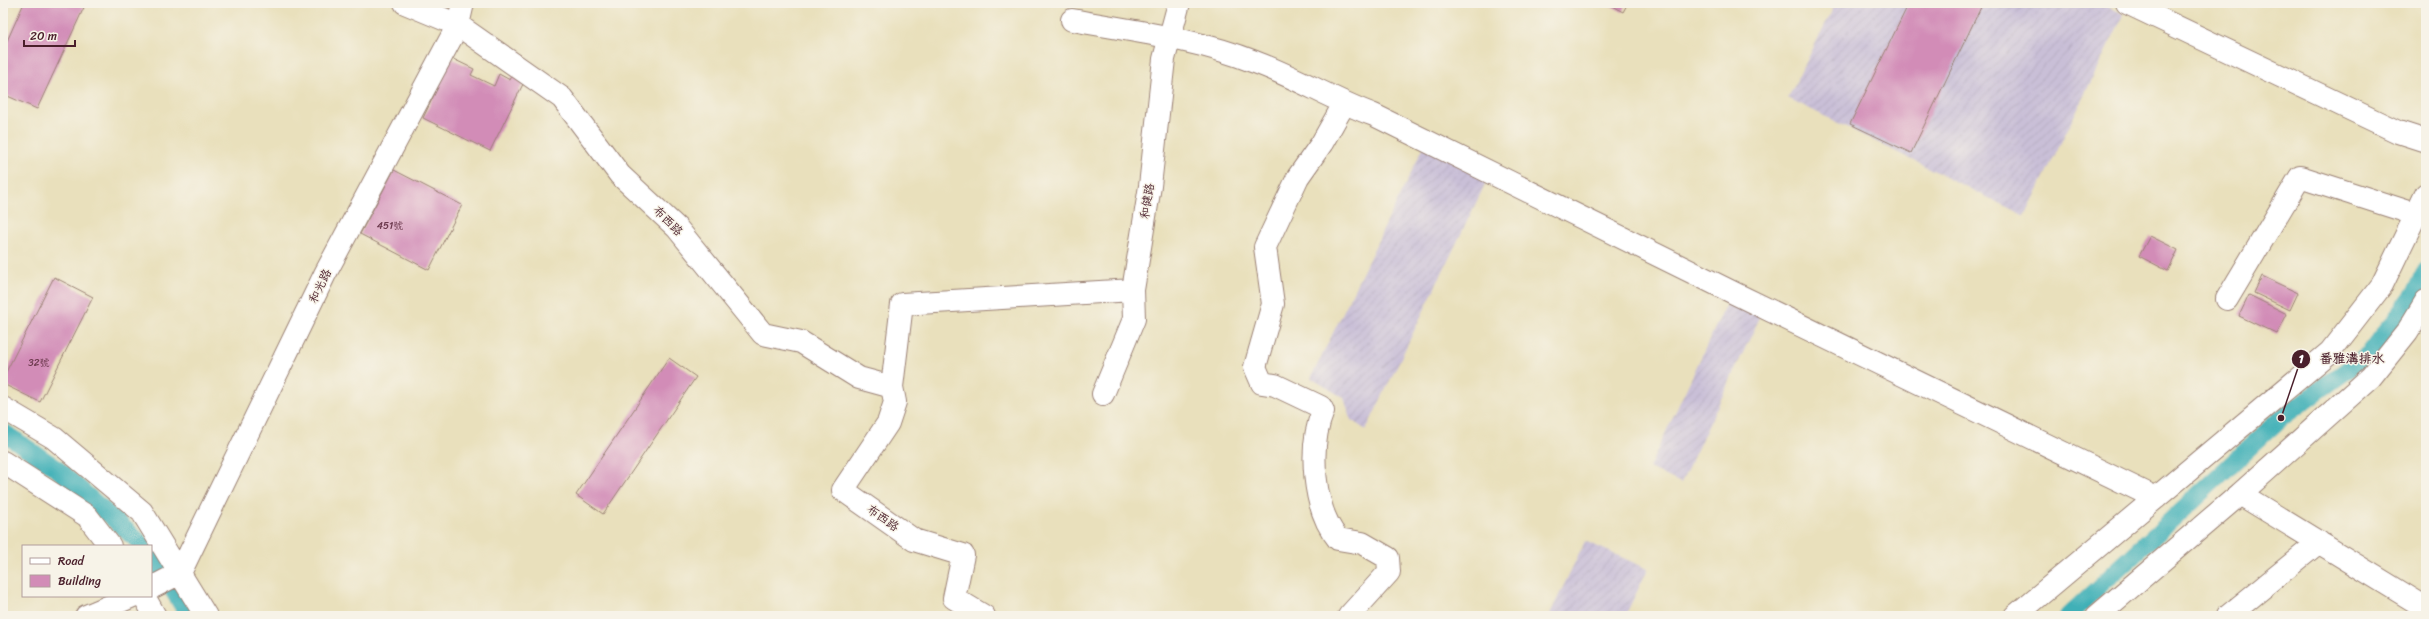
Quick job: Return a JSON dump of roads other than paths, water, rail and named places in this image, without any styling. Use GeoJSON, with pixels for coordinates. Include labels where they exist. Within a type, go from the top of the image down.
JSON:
{"type":"FeatureCollection","features":[{"type":"Feature","properties":{"kind":"street","name":"布西路"},"geometry":{"type":"LineString","coordinates":[[405,3],[458,25],[562,98],[620,175],[678,228],[763,334],[801,342],[859,378],[892,386]]}},
{"type":"Feature","properties":{"kind":"street","name":"和光路"},"geometry":{"type":"LineString","coordinates":[[180,573],[325,274],[458,25],[463,3]]}},
{"type":"Feature","properties":{"kind":"street","name":"和健路"},"geometry":{"type":"LineString","coordinates":[[1103,394],[1134,319],[1133,290],[1150,186],[1164,60],[1179,3]]}},
{"type":"Feature","properties":{"kind":"street"},"geometry":{"type":"LineString","coordinates":[[2127,3],[2398,132],[2426,141]]}},
{"type":"Feature","properties":{"kind":"street"},"geometry":{"type":"LineString","coordinates":[[1072,20],[1170,37],[1255,62],[1344,104],[1374,115],[2156,498]]}},
{"type":"Feature","properties":{"kind":"street"},"geometry":{"type":"LineString","coordinates":[[1344,104],[1322,143],[1298,177],[1265,247],[1273,304],[1255,367],[1262,383],[1275,385],[1320,407],[1323,412],[1317,427],[1314,455],[1322,513],[1328,528],[1338,539],[1362,543],[1388,558],[1389,572],[1349,616]]}},
{"type":"Feature","properties":{"kind":"street"},"geometry":{"type":"LineString","coordinates":[[2227,298],[2300,177],[2418,215]]}},
{"type":"Feature","properties":{"kind":"street"},"geometry":{"type":"LineString","coordinates":[[2015,616],[2330,352],[2382,284],[2418,215],[2426,194]]}},
{"type":"Feature","properties":{"kind":"street","name":"布西路"},"geometry":{"type":"LineString","coordinates":[[984,616],[954,598],[963,555],[914,540],[843,490],[888,423],[895,402],[892,386],[902,304],[1133,290]]}},
{"type":"Feature","properties":{"kind":"street"},"geometry":{"type":"LineString","coordinates":[[2097,616],[2240,494],[2371,377],[2407,332],[2426,301]]}},
{"type":"Feature","properties":{"kind":"street"},"geometry":{"type":"LineString","coordinates":[[3,408],[54,438],[142,512],[206,616]]}},
{"type":"Feature","properties":{"kind":"street"},"geometry":{"type":"LineString","coordinates":[[3,462],[87,516],[109,545]]}},
{"type":"Feature","properties":{"kind":"street"},"geometry":{"type":"LineString","coordinates":[[2240,494],[2426,608]]}},
{"type":"Feature","properties":{"kind":"street"},"geometry":{"type":"LineString","coordinates":[[2228,616],[2319,542]]}},
{"type":"Feature","properties":{"kind":"street"},"geometry":{"type":"LineString","coordinates":[[152,587],[180,573]]}},
{"type":"Feature","properties":{"kind":"street"},"geometry":{"type":"LineString","coordinates":[[86,616],[131,597]]}},
{"type":"Feature","properties":{"kind":"street"},"geometry":{"type":"LineString","coordinates":[[145,597],[155,616]]}},
{"type":"Feature","properties":{"kind":"waterway"},"geometry":{"type":"LineString","coordinates":[[2068,616],[2281,418],[2369,354],[2416,292],[2426,270]]}},
{"type":"Feature","properties":{"kind":"waterway"},"geometry":{"type":"LineString","coordinates":[[3,432],[56,468],[143,545]]}},
{"type":"Feature","properties":{"kind":"waterway"},"geometry":{"type":"LineString","coordinates":[[152,556],[189,616]]}},
{"type":"Feature","properties":{"kind":"place","name":"番雅溝排水"},"geometry":{"type":"Point","coordinates":[2281,418]}}]}
